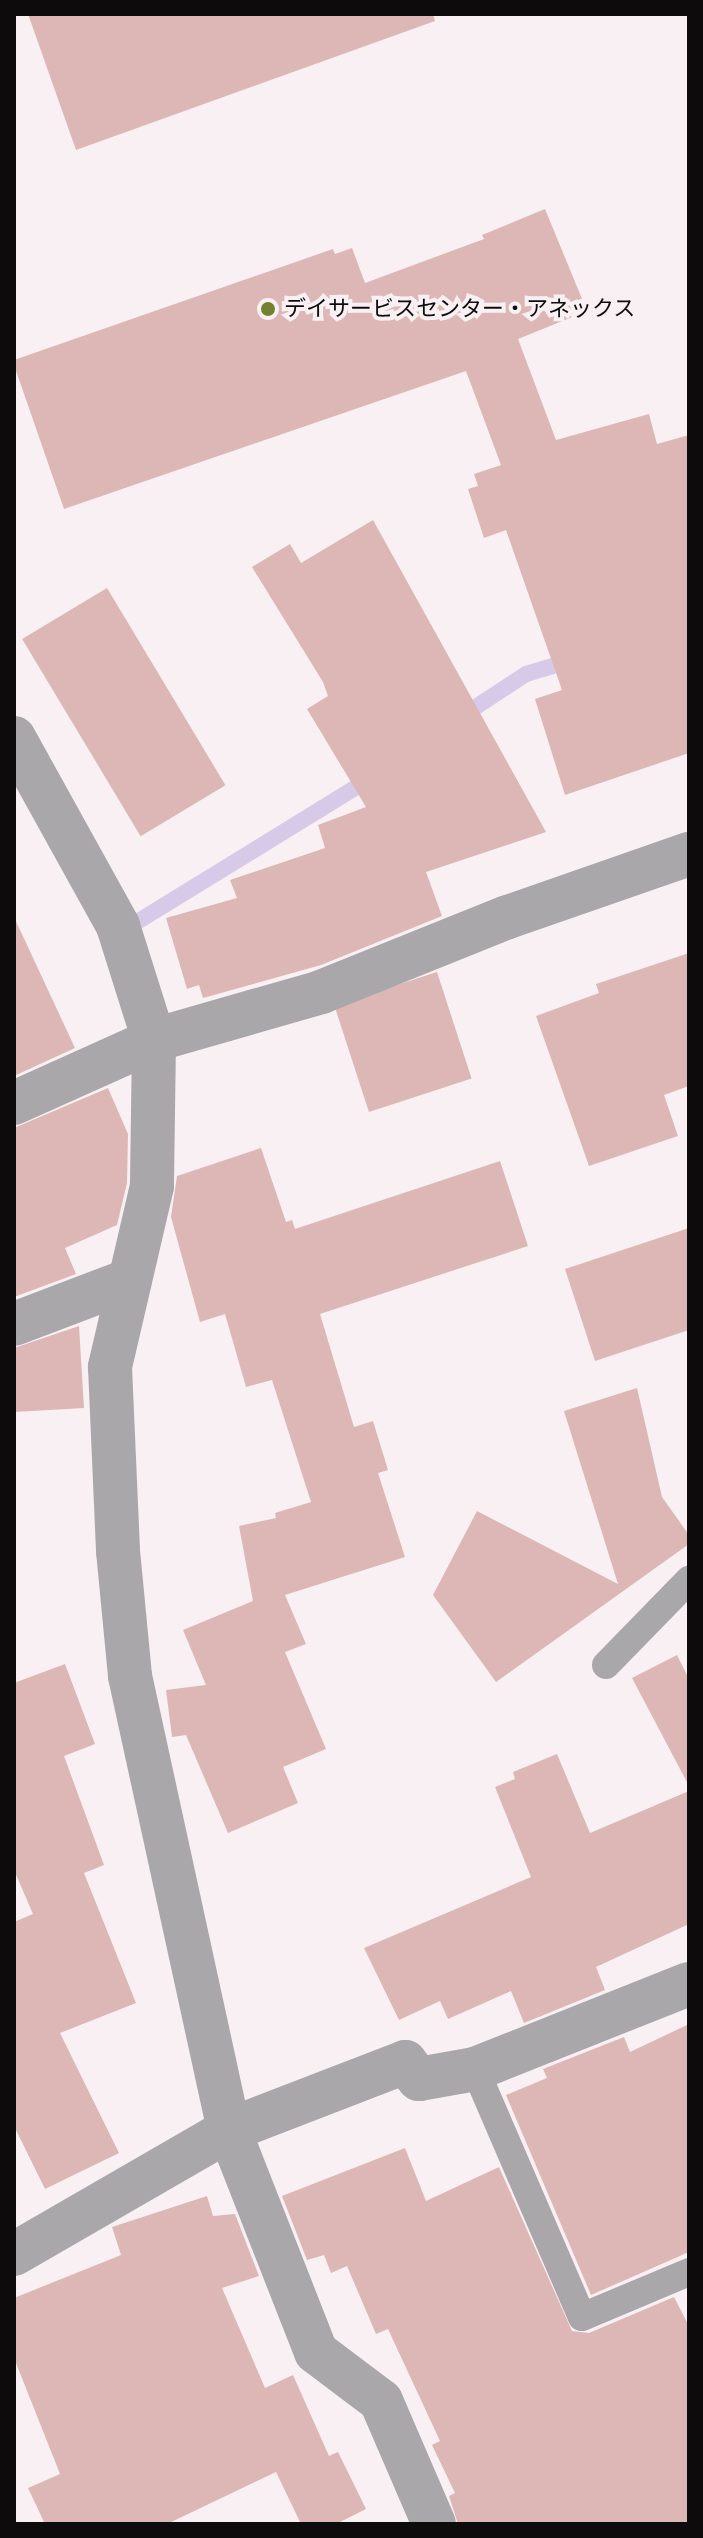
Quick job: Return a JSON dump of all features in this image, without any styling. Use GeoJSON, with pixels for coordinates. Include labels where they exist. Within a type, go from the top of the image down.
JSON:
{"type":"FeatureCollection","features":[{"type":"Feature","properties":{"kind":"street"},"geometry":{"type":"LineString","coordinates":[[14,738],[118,926],[154,1040],[152,1186],[110,1367],[118,1551],[130,1676],[229,2130],[316,2352],[381,2401],[434,2524]]}},
{"type":"Feature","properties":{"kind":"street"},"geometry":{"type":"LineString","coordinates":[[14,1103],[154,1040],[321,992],[508,917],[689,854]]}},
{"type":"Feature","properties":{"kind":"street"},"geometry":{"type":"LineString","coordinates":[[14,1324],[130,1280]]}},
{"type":"Feature","properties":{"kind":"street"},"geometry":{"type":"LineString","coordinates":[[14,2254],[229,2130],[405,2062],[419,2079],[475,2069],[689,1984]]}},
{"type":"Feature","properties":{"kind":"lane"},"geometry":{"type":"LineString","coordinates":[[606,1665],[689,1580]]}},
{"type":"Feature","properties":{"kind":"lane"},"geometry":{"type":"LineString","coordinates":[[475,2069],[582,2317],[689,2272]]}},
{"type":"Feature","properties":{"kind":"building"},"geometry":{"type":"Polygon","coordinates":[[[28,14],[433,14],[435,21],[76,150],[28,14]]]}},
{"type":"Feature","properties":{"kind":"building"},"geometry":{"type":"Polygon","coordinates":[[[545,209],[587,311],[518,339],[556,440],[649,414],[657,444],[689,435],[689,753],[565,795],[535,699],[562,690],[506,530],[484,538],[468,489],[478,486],[474,474],[501,465],[466,371],[64,509],[14,365],[14,360],[333,249],[335,254],[352,248],[365,283],[484,239],[482,235],[545,209]]]}},
{"type":"Feature","properties":{"kind":"building"},"geometry":{"type":"Polygon","coordinates":[[[373,520],[546,832],[426,872],[442,916],[321,965],[203,998],[199,985],[187,989],[166,918],[237,898],[230,880],[325,848],[318,825],[366,807],[307,709],[328,696],[323,682],[252,567],[290,544],[301,563],[373,520]]]}},
{"type":"Feature","properties":{"kind":"building"},"geometry":{"type":"Polygon","coordinates":[[[107,588],[225,785],[141,836],[22,639],[107,588]]]}},
{"type":"Feature","properties":{"kind":"building"},"geometry":{"type":"Polygon","coordinates":[[[14,917],[75,1048],[14,1076],[14,917]]]}},
{"type":"Feature","properties":{"kind":"building"},"geometry":{"type":"Polygon","coordinates":[[[689,953],[689,1086],[664,1095],[678,1136],[589,1166],[536,1016],[599,993],[596,984],[689,953]]]}},
{"type":"Feature","properties":{"kind":"building"},"geometry":{"type":"Polygon","coordinates":[[[437,972],[472,1079],[369,1112],[334,1005],[437,972]]]}},
{"type":"Feature","properties":{"kind":"building"},"geometry":{"type":"Polygon","coordinates":[[[108,1088],[128,1134],[127,1183],[117,1225],[65,1248],[76,1274],[14,1297],[14,1128],[108,1088]]]}},
{"type":"Feature","properties":{"kind":"building"},"geometry":{"type":"Polygon","coordinates":[[[261,1148],[286,1222],[292,1220],[295,1229],[500,1161],[528,1246],[320,1314],[354,1427],[373,1421],[388,1470],[378,1473],[405,1557],[285,1595],[306,1644],[285,1652],[326,1749],[283,1767],[298,1803],[228,1833],[186,1735],[172,1737],[166,1690],[206,1685],[183,1630],[253,1601],[239,1526],[276,1518],[275,1513],[311,1502],[272,1380],[246,1387],[225,1314],[200,1322],[171,1217],[177,1176],[261,1148]]]}},
{"type":"Feature","properties":{"kind":"building"},"geometry":{"type":"Polygon","coordinates":[[[689,1228],[689,1330],[595,1361],[565,1269],[689,1228]]]}},
{"type":"Feature","properties":{"kind":"building"},"geometry":{"type":"Polygon","coordinates":[[[79,1326],[84,1408],[14,1412],[14,1348],[79,1326]]]}},
{"type":"Feature","properties":{"kind":"building"},"geometry":{"type":"Polygon","coordinates":[[[637,1388],[662,1497],[689,1535],[689,1544],[496,1682],[433,1595],[477,1511],[618,1584],[564,1411],[637,1388]]]}},
{"type":"Feature","properties":{"kind":"building"},"geometry":{"type":"Polygon","coordinates":[[[677,1655],[689,1679],[689,1786],[632,1678],[677,1655]]]}},
{"type":"Feature","properties":{"kind":"building"},"geometry":{"type":"Polygon","coordinates":[[[65,1664],[95,1744],[64,1756],[104,1865],[84,1873],[136,2003],[60,2033],[119,2153],[45,2189],[14,2126],[14,1922],[33,1914],[14,1870],[14,1683],[65,1664]]]}},
{"type":"Feature","properties":{"kind":"building"},"geometry":{"type":"Polygon","coordinates":[[[557,1754],[590,1833],[689,1791],[689,1924],[596,1967],[605,1990],[524,2023],[511,1991],[448,2019],[440,2001],[399,2020],[364,1948],[531,1877],[495,1787],[515,1779],[513,1772],[557,1754]]]}},
{"type":"Feature","properties":{"kind":"building"},"geometry":{"type":"Polygon","coordinates":[[[689,2024],[689,2252],[591,2295],[506,2095],[547,2078],[543,2069],[624,2037],[630,2052],[689,2024]]]}},
{"type":"Feature","properties":{"kind":"building"},"geometry":{"type":"Polygon","coordinates":[[[405,2148],[426,2201],[499,2167],[572,2331],[589,2333],[674,2297],[689,2326],[689,2524],[458,2524],[449,2496],[455,2493],[432,2445],[440,2441],[388,2329],[376,2334],[347,2266],[331,2273],[324,2255],[307,2260],[282,2196],[405,2148]]]}},
{"type":"Feature","properties":{"kind":"building"},"geometry":{"type":"Polygon","coordinates":[[[207,2196],[213,2216],[235,2214],[259,2276],[222,2288],[265,2388],[293,2375],[329,2456],[338,2452],[366,2509],[336,2524],[301,2524],[276,2472],[167,2524],[45,2524],[28,2488],[60,2474],[14,2358],[14,2298],[121,2255],[112,2227],[207,2196]]]}},
{"type":"Feature","properties":{"kind":"waterway"},"geometry":{"type":"LineString","coordinates":[[459,718],[526,674],[573,660]]}},
{"type":"Feature","properties":{"kind":"waterway"},"geometry":{"type":"LineString","coordinates":[[137,922],[371,778]]}},
{"type":"Feature","properties":{"kind":"place","name":"デイサービスセンター・アネックス"},"geometry":{"type":"Point","coordinates":[268,309]}}]}
